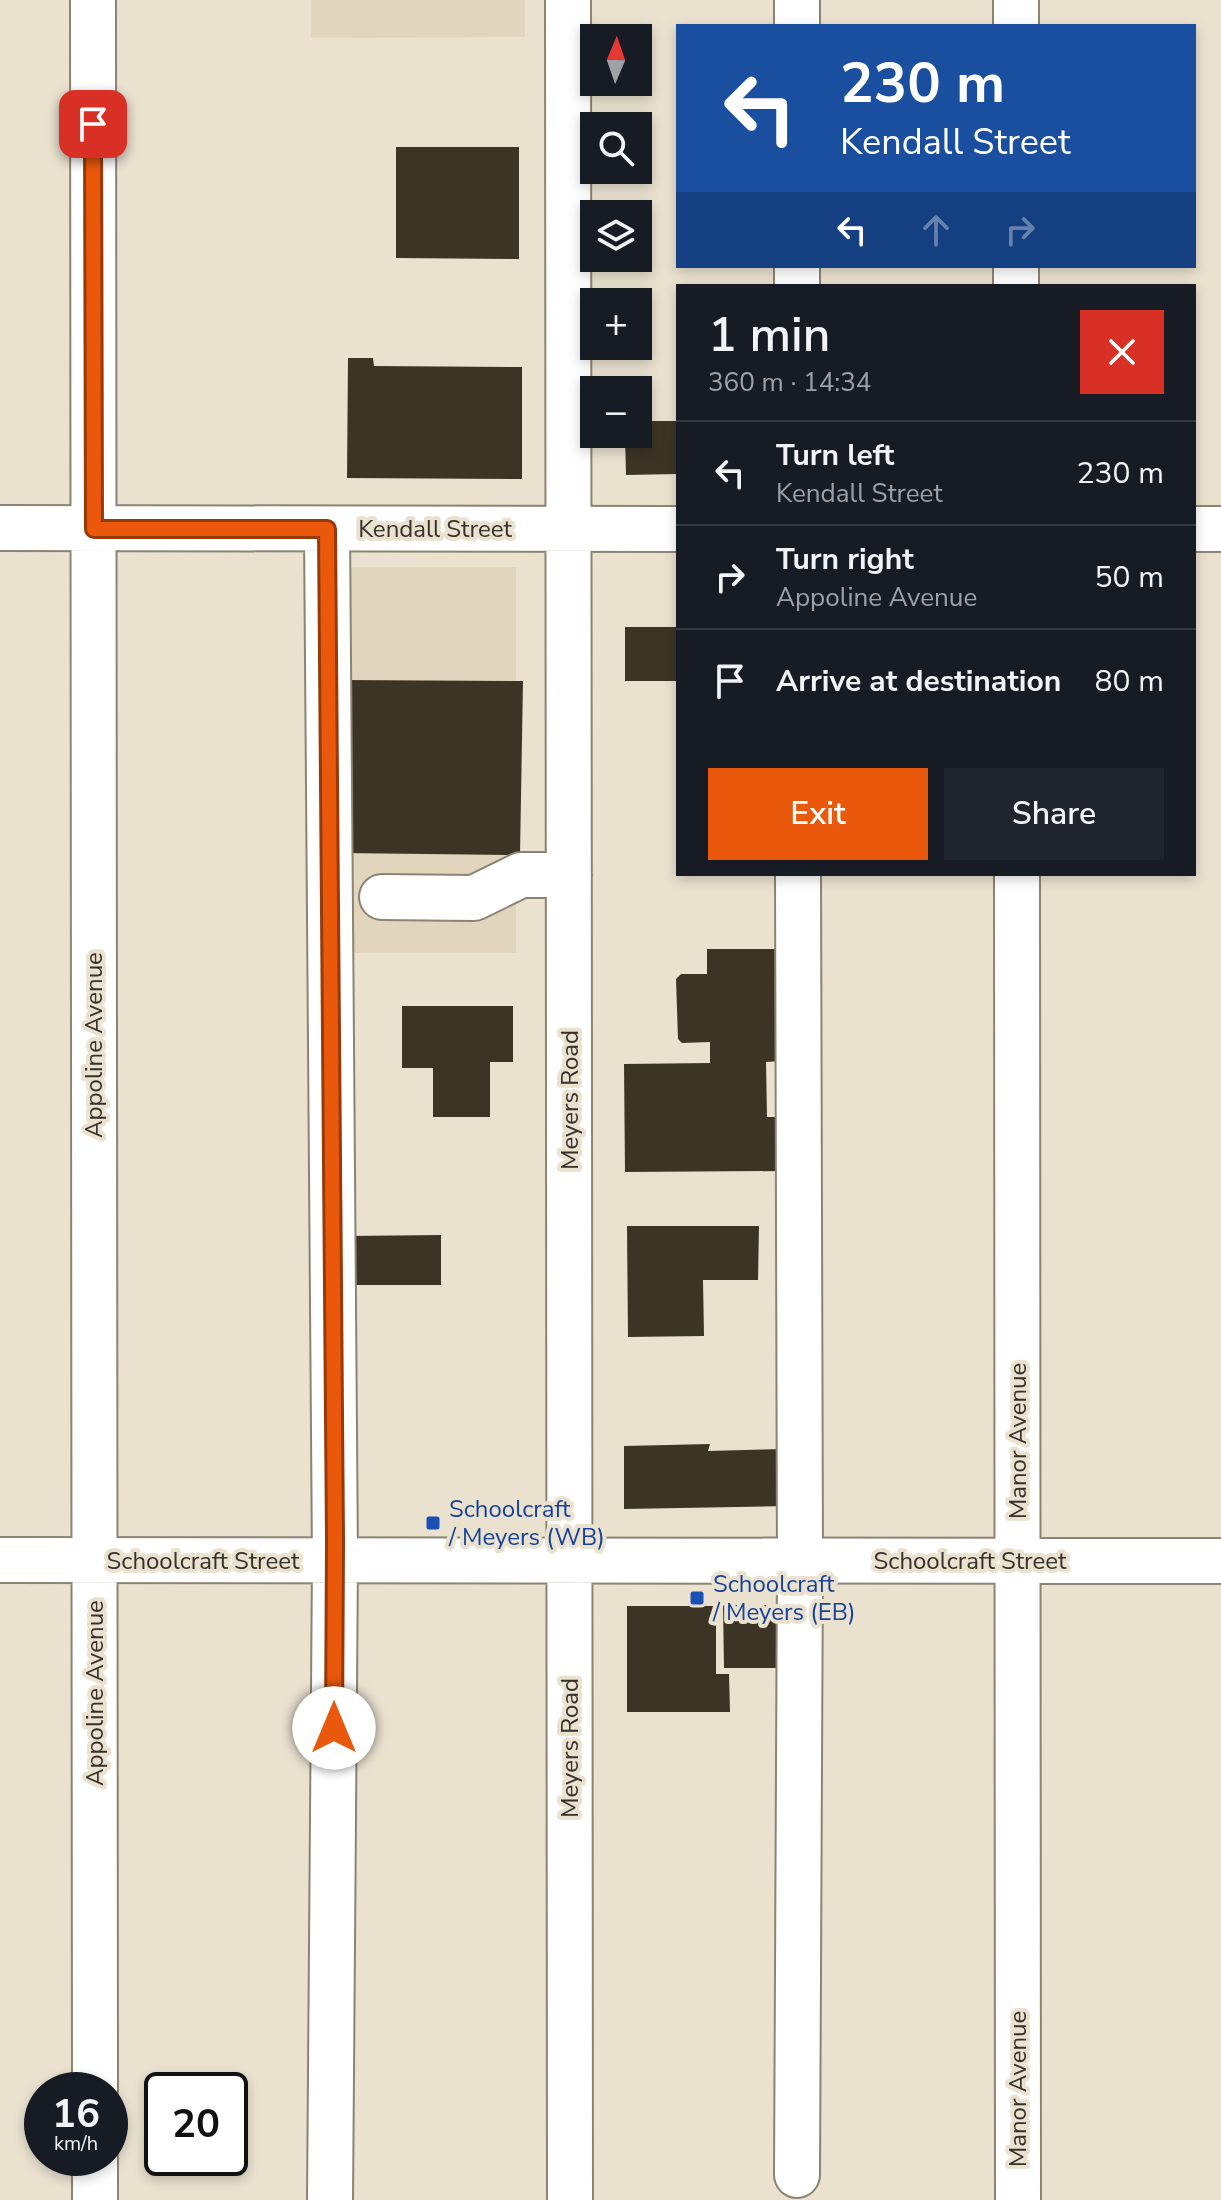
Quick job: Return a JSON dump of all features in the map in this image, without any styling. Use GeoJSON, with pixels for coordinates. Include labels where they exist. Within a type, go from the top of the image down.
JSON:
{"type":"FeatureCollection","features":[{"type":"Feature","properties":{"kind":"street","name":"Appoline Avenue"},"geometry":{"type":"LineString","coordinates":[[93,0],[95,2072]]}},
{"type":"Feature","properties":{"kind":"street","name":"Meyers Road"},"geometry":{"type":"LineString","coordinates":[[568,0],[570,2200]]}},
{"type":"Feature","properties":{"kind":"street"},"geometry":{"type":"LineString","coordinates":[[797,0],[797,24]]}},
{"type":"Feature","properties":{"kind":"street"},"geometry":{"type":"LineString","coordinates":[[1016,0],[1016,24]]}},
{"type":"Feature","properties":{"kind":"street","name":"Kendall Street"},"geometry":{"type":"LineString","coordinates":[[0,528],[676,529]]}},
{"type":"Feature","properties":{"kind":"street"},"geometry":{"type":"LineString","coordinates":[[327,529],[335,1561],[330,2200]]}},
{"type":"Feature","properties":{"kind":"street"},"geometry":{"type":"LineString","coordinates":[[1196,529],[1221,529]]}},
{"type":"Feature","properties":{"kind":"street"},"geometry":{"type":"LineString","coordinates":[[382,897],[474,898],[521,875],[569,875]]}},
{"type":"Feature","properties":{"kind":"street"},"geometry":{"type":"LineString","coordinates":[[797,2175],[800,1561],[798,876]]}},
{"type":"Feature","properties":{"kind":"street","name":"Manor Avenue"},"geometry":{"type":"LineString","coordinates":[[1017,876],[1018,2200]]}},
{"type":"Feature","properties":{"kind":"street","name":"Schoolcraft Street"},"geometry":{"type":"LineString","coordinates":[[0,1560],[1221,1561]]}},
{"type":"Feature","properties":{"kind":"street"},"geometry":{"type":"LineString","coordinates":[[95,2176],[95,2200]]}},
{"type":"Feature","properties":{"kind":"shaded area"},"geometry":{"type":"Polygon","coordinates":[[[311,0],[525,0],[525,37],[311,38],[311,0]]]}},
{"type":"Feature","properties":{"kind":"shaded area"},"geometry":{"type":"Polygon","coordinates":[[[349,567],[516,567],[516,953],[348,953],[349,567]]]}},
{"type":"Feature","properties":{"kind":"building"},"geometry":{"type":"Polygon","coordinates":[[[396,147],[519,147],[519,259],[396,258],[396,147]]]}},
{"type":"Feature","properties":{"kind":"building"},"geometry":{"type":"Polygon","coordinates":[[[348,358],[373,358],[374,366],[522,367],[522,479],[347,478],[348,358]]]}},
{"type":"Feature","properties":{"kind":"building"},"geometry":{"type":"Polygon","coordinates":[[[652,421],[676,421],[676,474],[626,475],[625,448],[652,448],[652,421]]]}},
{"type":"Feature","properties":{"kind":"building"},"geometry":{"type":"Polygon","coordinates":[[[625,627],[676,627],[676,681],[625,681],[625,627]]]}},
{"type":"Feature","properties":{"kind":"building"},"geometry":{"type":"Polygon","coordinates":[[[342,680],[523,681],[520,855],[341,853],[342,680]]]}},
{"type":"Feature","properties":{"kind":"building"},"geometry":{"type":"Polygon","coordinates":[[[707,949],[781,949],[782,1061],[766,1062],[767,1117],[781,1117],[782,1171],[625,1172],[624,1064],[710,1063],[710,1042],[682,1043],[678,1039],[676,979],[681,974],[707,974],[707,949]]]}},
{"type":"Feature","properties":{"kind":"building"},"geometry":{"type":"Polygon","coordinates":[[[402,1006],[513,1006],[513,1062],[490,1062],[490,1117],[433,1117],[433,1068],[402,1068],[402,1006]]]}},
{"type":"Feature","properties":{"kind":"building"},"geometry":{"type":"Polygon","coordinates":[[[627,1226],[759,1226],[758,1280],[703,1280],[704,1336],[628,1337],[627,1226]]]}},
{"type":"Feature","properties":{"kind":"building"},"geometry":{"type":"Polygon","coordinates":[[[441,1235],[441,1285],[348,1285],[348,1236],[441,1235]]]}},
{"type":"Feature","properties":{"kind":"building"},"geometry":{"type":"Polygon","coordinates":[[[710,1444],[708,1451],[784,1449],[786,1506],[624,1509],[624,1446],[710,1444]]]}},
{"type":"Feature","properties":{"kind":"building"},"geometry":{"type":"Polygon","coordinates":[[[723,1605],[783,1605],[784,1668],[724,1668],[723,1605]]]}},
{"type":"Feature","properties":{"kind":"building"},"geometry":{"type":"Polygon","coordinates":[[[627,1606],[716,1606],[716,1674],[729,1674],[730,1712],[627,1712],[627,1606]]]}},
{"type":"Feature","properties":{"kind":"place","name":"Schoolcraft / Meyers (WB)"},"geometry":{"type":"Point","coordinates":[433,1523]}},
{"type":"Feature","properties":{"kind":"place","name":"Schoolcraft / Meyers (EB)"},"geometry":{"type":"Point","coordinates":[697,1598]}},
{"type":"Feature","properties":{"kind":"route"},"geometry":{"type":"LineString","coordinates":[[93,124],[94,529],[327,529],[334,1728]]}}]}
